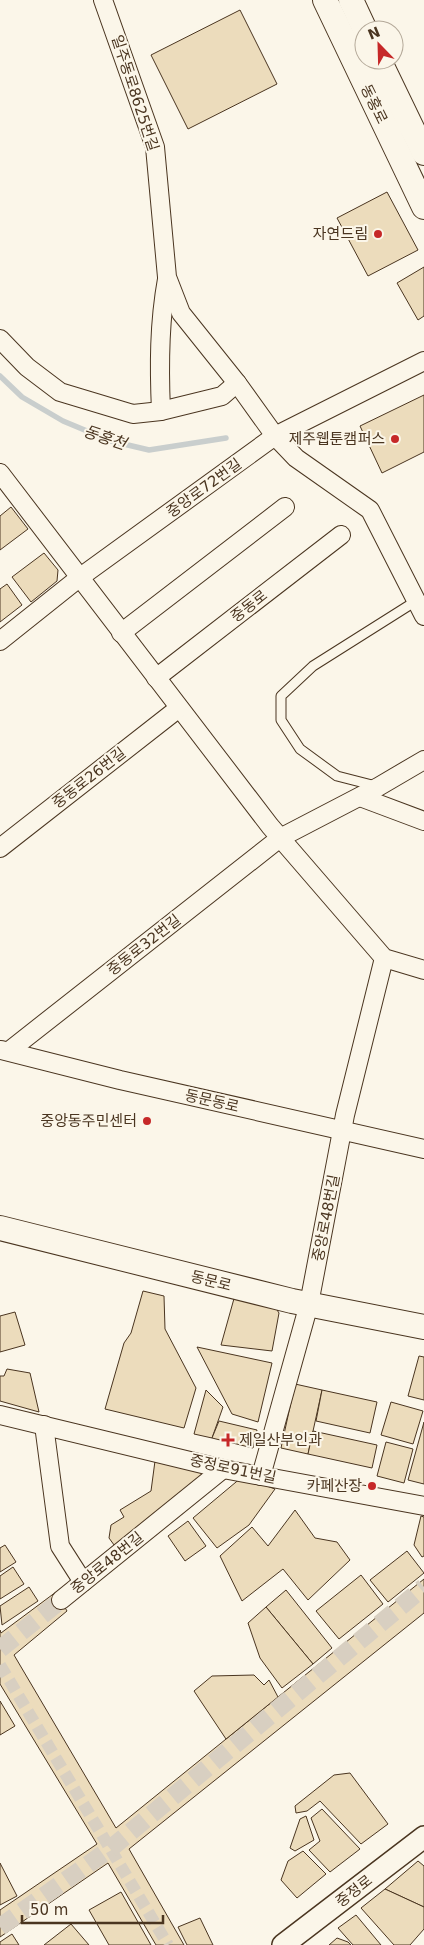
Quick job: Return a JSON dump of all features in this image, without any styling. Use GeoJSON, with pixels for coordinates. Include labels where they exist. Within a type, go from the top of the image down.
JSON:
{"type":"FeatureCollection","features":[{"type":"Feature","properties":{"kind":"main road","name":"동홍로"},"geometry":{"type":"LineString","coordinates":[[325,0],[424,208]]}},
{"type":"Feature","properties":{"kind":"main road"},"geometry":{"type":"LineString","coordinates":[[351,0],[360,20]]}},
{"type":"Feature","properties":{"kind":"main road","name":"동홍로"},"geometry":{"type":"LineString","coordinates":[[385,70],[424,152]]}},
{"type":"Feature","properties":{"kind":"main road","name":"동문로"},"geometry":{"type":"LineString","coordinates":[[0,1228],[309,1304],[424,1327]]}},
{"type":"Feature","properties":{"kind":"street","name":"일주동로8625번길"},"geometry":{"type":"LineString","coordinates":[[103,0],[155,146],[167,276],[161,312],[158,362],[161,410]]}},
{"type":"Feature","properties":{"kind":"street","name":"일주동로8625번길"},"geometry":{"type":"LineString","coordinates":[[167,276],[181,313],[237,383],[275,436],[296,458],[370,510],[420,609]]}},
{"type":"Feature","properties":{"kind":"street"},"geometry":{"type":"LineString","coordinates":[[0,339],[27,366],[60,392],[133,414],[161,410],[222,396],[237,383]]}},
{"type":"Feature","properties":{"kind":"street","name":"중앙로72번길"},"geometry":{"type":"LineString","coordinates":[[0,641],[79,578],[275,436],[424,361]]}},
{"type":"Feature","properties":{"kind":"street"},"geometry":{"type":"LineString","coordinates":[[0,473],[280,838],[384,958],[424,970]]}},
{"type":"Feature","properties":{"kind":"street"},"geometry":{"type":"LineString","coordinates":[[122,633],[285,507]]}},
{"type":"Feature","properties":{"kind":"street","name":"중동로"},"geometry":{"type":"LineString","coordinates":[[156,678],[341,535]]}},
{"type":"Feature","properties":{"kind":"street","name":"중동로26번길"},"geometry":{"type":"LineString","coordinates":[[0,848],[179,708]]}},
{"type":"Feature","properties":{"kind":"street"},"geometry":{"type":"LineString","coordinates":[[280,838],[378,787],[424,760]]}},
{"type":"Feature","properties":{"kind":"street"},"geometry":{"type":"LineString","coordinates":[[360,796],[424,821]]}},
{"type":"Feature","properties":{"kind":"street","name":"중동로32번길"},"geometry":{"type":"LineString","coordinates":[[4,1050],[280,838]]}},
{"type":"Feature","properties":{"kind":"street","name":"중앙로48번길"},"geometry":{"type":"LineString","coordinates":[[260,1476],[309,1304],[342,1131],[384,958]]}},
{"type":"Feature","properties":{"kind":"street","name":"동문동로"},"geometry":{"type":"LineString","coordinates":[[4,1050],[120,1080],[424,1149]]}},
{"type":"Feature","properties":{"kind":"street","name":"중정로91번길"},"geometry":{"type":"LineString","coordinates":[[0,1415],[223,1469],[424,1506]]}},
{"type":"Feature","properties":{"kind":"street"},"geometry":{"type":"LineString","coordinates":[[44,1425],[60,1546],[83,1582]]}},
{"type":"Feature","properties":{"kind":"street","name":"중앙로48번길"},"geometry":{"type":"LineString","coordinates":[[61,1600],[223,1469]]}},
{"type":"Feature","properties":{"kind":"street","name":"중정로"},"geometry":{"type":"LineString","coordinates":[[283,1945],[424,1837]]}},
{"type":"Feature","properties":{"kind":"lane"},"geometry":{"type":"LineString","coordinates":[[378,787],[337,776],[300,749],[281,720],[281,696],[313,666],[420,609]]}},
{"type":"Feature","properties":{"kind":"building"},"geometry":{"type":"Polygon","coordinates":[[[240,10],[277,84],[188,129],[151,55],[240,10]]]}},
{"type":"Feature","properties":{"kind":"building","name":"자연드림"},"geometry":{"type":"Polygon","coordinates":[[[387,192],[418,250],[368,276],[337,218],[387,192]]]}},
{"type":"Feature","properties":{"kind":"building"},"geometry":{"type":"Polygon","coordinates":[[[424,267],[424,316],[418,320],[397,283],[424,267]]]}},
{"type":"Feature","properties":{"kind":"building","name":"제주웹툰캠퍼스"},"geometry":{"type":"Polygon","coordinates":[[[424,395],[424,452],[382,473],[360,426],[424,395]]]}},
{"type":"Feature","properties":{"kind":"building"},"geometry":{"type":"Polygon","coordinates":[[[11,507],[28,529],[0,550],[0,516],[11,507]]]}},
{"type":"Feature","properties":{"kind":"building"},"geometry":{"type":"Polygon","coordinates":[[[44,553],[58,570],[57,581],[31,602],[12,577],[44,553]]]}},
{"type":"Feature","properties":{"kind":"building"},"geometry":{"type":"Polygon","coordinates":[[[7,584],[22,605],[0,622],[0,589],[7,584]]]}},
{"type":"Feature","properties":{"kind":"building"},"geometry":{"type":"Polygon","coordinates":[[[143,1291],[164,1296],[165,1329],[196,1388],[184,1428],[105,1409],[124,1343],[131,1333],[143,1291]]]}},
{"type":"Feature","properties":{"kind":"building"},"geometry":{"type":"Polygon","coordinates":[[[235,1295],[272,1302],[279,1313],[272,1351],[221,1345],[235,1295]]]}},
{"type":"Feature","properties":{"kind":"building"},"geometry":{"type":"Polygon","coordinates":[[[15,1312],[25,1345],[0,1352],[0,1316],[15,1312]]]}},
{"type":"Feature","properties":{"kind":"building"},"geometry":{"type":"Polygon","coordinates":[[[197,1347],[272,1363],[258,1422],[232,1414],[197,1347]]]}},
{"type":"Feature","properties":{"kind":"building"},"geometry":{"type":"Polygon","coordinates":[[[419,1356],[424,1357],[424,1400],[408,1396],[419,1356]]]}},
{"type":"Feature","properties":{"kind":"building"},"geometry":{"type":"Polygon","coordinates":[[[7,1369],[30,1373],[39,1412],[0,1401],[0,1376],[4,1376],[7,1369]]]}},
{"type":"Feature","properties":{"kind":"building"},"geometry":{"type":"Polygon","coordinates":[[[295,1384],[322,1390],[308,1454],[281,1448],[295,1384]]]}},
{"type":"Feature","properties":{"kind":"building"},"geometry":{"type":"Polygon","coordinates":[[[206,1390],[223,1407],[212,1438],[194,1434],[206,1390]]]}},
{"type":"Feature","properties":{"kind":"building"},"geometry":{"type":"Polygon","coordinates":[[[322,1390],[377,1402],[370,1433],[316,1421],[322,1390]]]}},
{"type":"Feature","properties":{"kind":"building"},"geometry":{"type":"Polygon","coordinates":[[[391,1402],[423,1411],[413,1444],[381,1435],[391,1402]]]}},
{"type":"Feature","properties":{"kind":"building"},"geometry":{"type":"Polygon","coordinates":[[[219,1421],[257,1430],[253,1448],[212,1438],[219,1421]]]}},
{"type":"Feature","properties":{"kind":"building"},"geometry":{"type":"Polygon","coordinates":[[[424,1422],[424,1484],[408,1480],[424,1422]]]}},
{"type":"Feature","properties":{"kind":"building"},"geometry":{"type":"Polygon","coordinates":[[[313,1431],[377,1445],[372,1468],[308,1454],[313,1431]]]}},
{"type":"Feature","properties":{"kind":"building"},"geometry":{"type":"Polygon","coordinates":[[[386,1442],[413,1449],[404,1483],[377,1476],[386,1442]]]}},
{"type":"Feature","properties":{"kind":"building"},"geometry":{"type":"Polygon","coordinates":[[[155,1461],[204,1470],[205,1476],[117,1549],[109,1538],[111,1525],[124,1517],[120,1510],[151,1491],[155,1461]]]}},
{"type":"Feature","properties":{"kind":"building"},"geometry":{"type":"Polygon","coordinates":[[[242,1477],[275,1489],[249,1525],[217,1548],[193,1518],[242,1477]]]}},
{"type":"Feature","properties":{"kind":"building"},"geometry":{"type":"Polygon","coordinates":[[[295,1510],[315,1538],[337,1542],[350,1560],[308,1600],[283,1569],[242,1601],[220,1556],[252,1527],[268,1546],[295,1510]]]}},
{"type":"Feature","properties":{"kind":"building"},"geometry":{"type":"Polygon","coordinates":[[[421,1516],[424,1517],[424,1556],[422,1557],[414,1545],[421,1516]]]}},
{"type":"Feature","properties":{"kind":"building"},"geometry":{"type":"Polygon","coordinates":[[[188,1521],[206,1546],[185,1561],[168,1536],[188,1521]]]}},
{"type":"Feature","properties":{"kind":"building"},"geometry":{"type":"Polygon","coordinates":[[[5,1545],[16,1562],[0,1572],[0,1548],[5,1545]]]}},
{"type":"Feature","properties":{"kind":"building"},"geometry":{"type":"Polygon","coordinates":[[[407,1551],[424,1573],[388,1602],[370,1580],[407,1551]]]}},
{"type":"Feature","properties":{"kind":"building"},"geometry":{"type":"Polygon","coordinates":[[[13,1567],[24,1584],[0,1599],[0,1576],[13,1567]]]}},
{"type":"Feature","properties":{"kind":"building"},"geometry":{"type":"Polygon","coordinates":[[[361,1575],[383,1604],[339,1639],[316,1611],[361,1575]]]}},
{"type":"Feature","properties":{"kind":"building"},"geometry":{"type":"Polygon","coordinates":[[[424,1579],[424,1613],[129,1849],[184,1945],[156,1945],[108,1863],[0,1937],[0,1910],[97,1844],[0,1684],[0,1630],[1,1633],[56,1592],[67,1611],[14,1655],[116,1828],[424,1579]]]}},
{"type":"Feature","properties":{"kind":"building"},"geometry":{"type":"Polygon","coordinates":[[[29,1587],[38,1601],[2,1625],[0,1606],[29,1587]]]}},
{"type":"Feature","properties":{"kind":"building"},"geometry":{"type":"Polygon","coordinates":[[[286,1590],[332,1648],[313,1664],[266,1607],[286,1590]]]}},
{"type":"Feature","properties":{"kind":"building"},"geometry":{"type":"Polygon","coordinates":[[[266,1607],[313,1664],[282,1688],[260,1658],[248,1623],[266,1607]]]}},
{"type":"Feature","properties":{"kind":"building"},"geometry":{"type":"Polygon","coordinates":[[[254,1675],[264,1685],[269,1680],[278,1697],[226,1739],[194,1691],[212,1676],[254,1675]]]}},
{"type":"Feature","properties":{"kind":"building"},"geometry":{"type":"Polygon","coordinates":[[[0,1701],[15,1726],[0,1735],[0,1701]]]}},
{"type":"Feature","properties":{"kind":"building"},"geometry":{"type":"Polygon","coordinates":[[[350,1773],[388,1824],[361,1844],[320,1801],[307,1811],[296,1813],[295,1806],[334,1775],[350,1773]]]}},
{"type":"Feature","properties":{"kind":"building"},"geometry":{"type":"Polygon","coordinates":[[[322,1809],[360,1849],[330,1872],[309,1850],[320,1841],[311,1818],[322,1809]]]}},
{"type":"Feature","properties":{"kind":"building"},"geometry":{"type":"Polygon","coordinates":[[[306,1816],[314,1840],[295,1851],[290,1848],[300,1819],[306,1816]]]}},
{"type":"Feature","properties":{"kind":"building"},"geometry":{"type":"Polygon","coordinates":[[[303,1851],[326,1874],[297,1898],[281,1880],[288,1861],[303,1851]]]}},
{"type":"Feature","properties":{"kind":"building"},"geometry":{"type":"Polygon","coordinates":[[[418,1861],[424,1866],[424,1907],[385,1889],[418,1861]]]}},
{"type":"Feature","properties":{"kind":"building"},"geometry":{"type":"Polygon","coordinates":[[[0,1863],[17,1896],[0,1905],[0,1863]]]}},
{"type":"Feature","properties":{"kind":"building"},"geometry":{"type":"Polygon","coordinates":[[[385,1889],[424,1907],[424,1929],[410,1945],[394,1945],[361,1908],[385,1889]]]}},
{"type":"Feature","properties":{"kind":"building"},"geometry":{"type":"Polygon","coordinates":[[[121,1892],[151,1945],[109,1945],[89,1910],[121,1892]]]}},
{"type":"Feature","properties":{"kind":"building"},"geometry":{"type":"Polygon","coordinates":[[[356,1915],[381,1945],[353,1945],[338,1928],[356,1915]]]}},
{"type":"Feature","properties":{"kind":"building"},"geometry":{"type":"Polygon","coordinates":[[[200,1918],[213,1945],[187,1945],[178,1927],[200,1918]]]}},
{"type":"Feature","properties":{"kind":"building"},"geometry":{"type":"Polygon","coordinates":[[[71,1924],[89,1945],[44,1945],[71,1924]]]}},
{"type":"Feature","properties":{"kind":"building"},"geometry":{"type":"Polygon","coordinates":[[[12,1934],[19,1945],[0,1945],[0,1942],[12,1934]]]}},
{"type":"Feature","properties":{"kind":"building"},"geometry":{"type":"Polygon","coordinates":[[[337,1938],[348,1942],[351,1945],[329,1945],[337,1938]]]}},
{"type":"Feature","properties":{"kind":"waterway","name":"동홍천"},"geometry":{"type":"LineString","coordinates":[[0,376],[22,397],[63,421],[111,441],[149,450],[226,438]]}},
{"type":"Feature","properties":{"kind":"tunnel"},"geometry":{"type":"LineString","coordinates":[[0,1927],[110,1849],[424,1587]]}},
{"type":"Feature","properties":{"kind":"tunnel"},"geometry":{"type":"LineString","coordinates":[[0,1649],[61,1600]]}},
{"type":"Feature","properties":{"kind":"tunnel"},"geometry":{"type":"LineString","coordinates":[[0,1665],[168,1945]]}},
{"type":"Feature","properties":{"kind":"place","name":"자연드림"},"geometry":{"type":"Point","coordinates":[378,234]}},
{"type":"Feature","properties":{"kind":"place","name":"제주웹툰캠퍼스"},"geometry":{"type":"Point","coordinates":[395,439]}},
{"type":"Feature","properties":{"kind":"place","name":"중앙동주민센터"},"geometry":{"type":"Point","coordinates":[147,1121]}},
{"type":"Feature","properties":{"kind":"place","name":"제일산부인과"},"geometry":{"type":"Point","coordinates":[228,1440]}},
{"type":"Feature","properties":{"kind":"place","name":"카페산장"},"geometry":{"type":"Point","coordinates":[372,1486]}}]}
